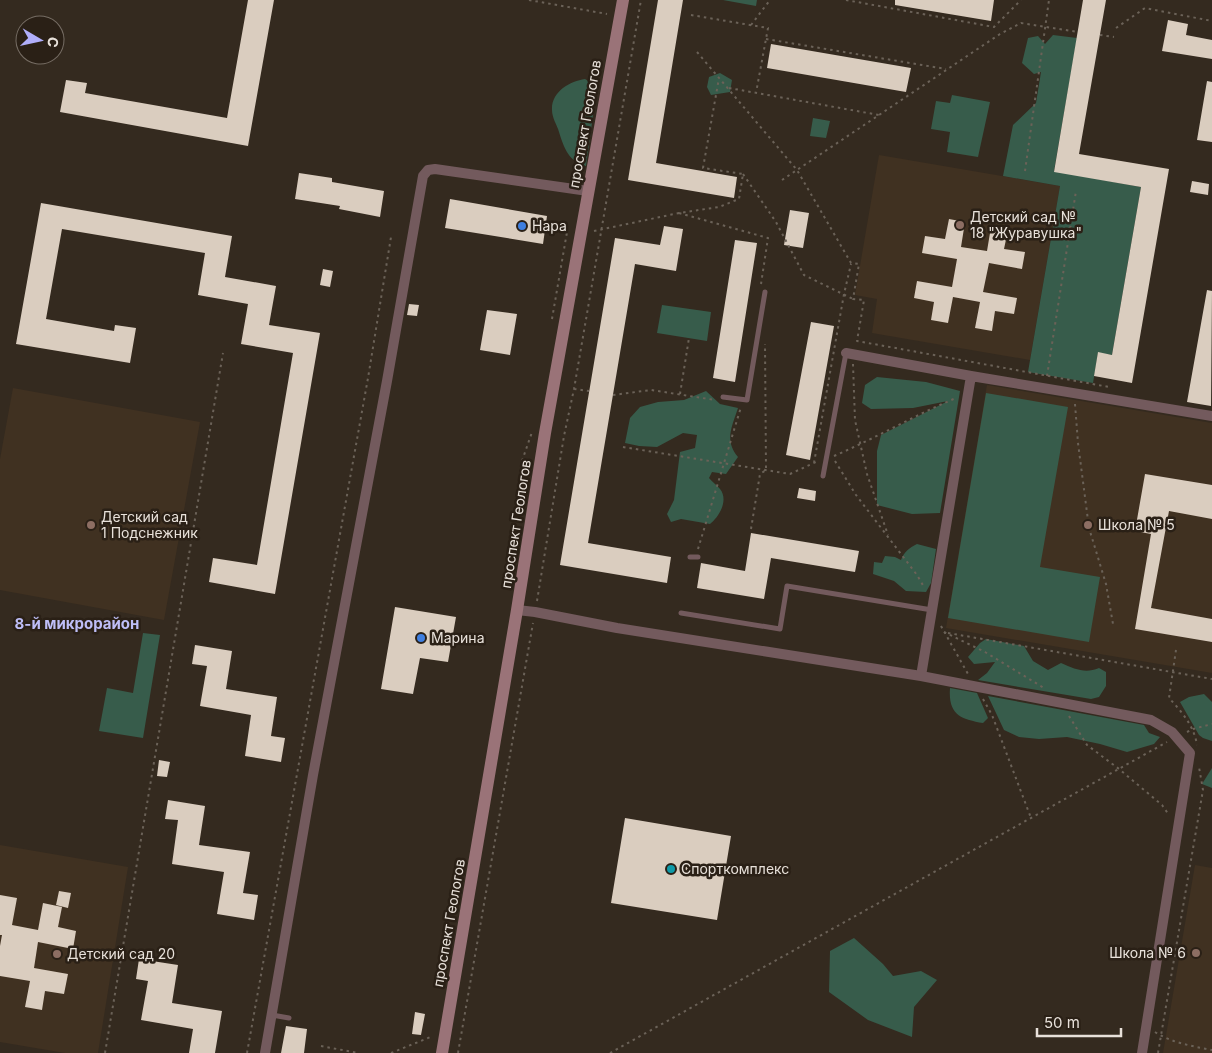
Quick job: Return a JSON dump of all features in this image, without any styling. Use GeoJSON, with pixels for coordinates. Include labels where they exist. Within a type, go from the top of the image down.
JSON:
{"type":"FeatureCollection","features":[{"type":"Feature","properties":{"kind":"street","name":"проспект Геологов"},"geometry":{"type":"LineString","coordinates":[[442,1053],[545,433],[623,0]]}},
{"type":"Feature","properties":{"kind":"street"},"geometry":{"type":"LineString","coordinates":[[266,1053],[312,775],[385,390],[423,176],[428,170],[435,169],[588,191]]}},
{"type":"Feature","properties":{"kind":"street"},"geometry":{"type":"LineString","coordinates":[[849,354],[1212,416]]}},
{"type":"Feature","properties":{"kind":"street"},"geometry":{"type":"LineString","coordinates":[[921,676],[970,376]]}},
{"type":"Feature","properties":{"kind":"street"},"geometry":{"type":"LineString","coordinates":[[517,610],[977,686],[1151,720],[1172,732],[1190,753],[1142,1053]]}},
{"type":"Feature","properties":{"kind":"lane"},"geometry":{"type":"LineString","coordinates":[[724,397],[747,400],[765,292]]}},
{"type":"Feature","properties":{"kind":"lane"},"geometry":{"type":"LineString","coordinates":[[823,476],[849,354]]}},
{"type":"Feature","properties":{"kind":"lane"},"geometry":{"type":"LineString","coordinates":[[681,613],[780,629],[787,586],[933,610]]}},
{"type":"Feature","properties":{"kind":"lane"},"geometry":{"type":"LineString","coordinates":[[272,1016],[289,1018]]}},
{"type":"Feature","properties":{"kind":"path"},"geometry":{"type":"LineString","coordinates":[[529,0],[607,14]]}},
{"type":"Feature","properties":{"kind":"path"},"geometry":{"type":"LineString","coordinates":[[458,1053],[641,0]]}},
{"type":"Feature","properties":{"kind":"path"},"geometry":{"type":"LineString","coordinates":[[751,25],[770,0]]}},
{"type":"Feature","properties":{"kind":"path"},"geometry":{"type":"LineString","coordinates":[[846,0],[994,27],[1021,0]]}},
{"type":"Feature","properties":{"kind":"path"},"geometry":{"type":"LineString","coordinates":[[1025,171],[1049,0]]}},
{"type":"Feature","properties":{"kind":"path"},"geometry":{"type":"LineString","coordinates":[[1116,28],[1145,8],[1212,22]]}},
{"type":"Feature","properties":{"kind":"path"},"geometry":{"type":"LineString","coordinates":[[691,15],[768,28],[756,93]]}},
{"type":"Feature","properties":{"kind":"path"},"geometry":{"type":"LineString","coordinates":[[782,180],[1000,34],[1021,23],[1078,32]]}},
{"type":"Feature","properties":{"kind":"path"},"geometry":{"type":"LineString","coordinates":[[1100,35],[1114,37]]}},
{"type":"Feature","properties":{"kind":"path"},"geometry":{"type":"LineString","coordinates":[[766,39],[947,69]]}},
{"type":"Feature","properties":{"kind":"path"},"geometry":{"type":"LineString","coordinates":[[697,52],[797,170],[852,263],[844,294],[814,463]]}},
{"type":"Feature","properties":{"kind":"path"},"geometry":{"type":"LineString","coordinates":[[720,78],[703,168],[743,174],[776,222],[804,275],[853,299],[864,300],[857,341],[1112,388]]}},
{"type":"Feature","properties":{"kind":"path"},"geometry":{"type":"LineString","coordinates":[[728,88],[879,115]]}},
{"type":"Feature","properties":{"kind":"path"},"geometry":{"type":"LineString","coordinates":[[581,234],[679,213],[719,208],[739,199],[743,174]]}},
{"type":"Feature","properties":{"kind":"path"},"geometry":{"type":"LineString","coordinates":[[1045,388],[1076,191]]}},
{"type":"Feature","properties":{"kind":"path"},"geometry":{"type":"LineString","coordinates":[[679,213],[768,238],[761,285]]}},
{"type":"Feature","properties":{"kind":"path"},"geometry":{"type":"LineString","coordinates":[[551,327],[567,232]]}},
{"type":"Feature","properties":{"kind":"path"},"geometry":{"type":"LineString","coordinates":[[247,1053],[368,378],[391,237]]}},
{"type":"Feature","properties":{"kind":"path"},"geometry":{"type":"LineString","coordinates":[[852,263],[859,264],[853,299]]}},
{"type":"Feature","properties":{"kind":"path"},"geometry":{"type":"LineString","coordinates":[[680,394],[689,338]]}},
{"type":"Feature","properties":{"kind":"path"},"geometry":{"type":"LineString","coordinates":[[765,342],[766,470]]}},
{"type":"Feature","properties":{"kind":"path"},"geometry":{"type":"LineString","coordinates":[[105,1053],[223,353]]}},
{"type":"Feature","properties":{"kind":"path"},"geometry":{"type":"LineString","coordinates":[[849,354],[855,420],[866,474],[890,539]]}},
{"type":"Feature","properties":{"kind":"path"},"geometry":{"type":"LineString","coordinates":[[574,389],[589,391]]}},
{"type":"Feature","properties":{"kind":"path"},"geometry":{"type":"LineString","coordinates":[[613,395],[651,390],[715,400]]}},
{"type":"Feature","properties":{"kind":"path"},"geometry":{"type":"LineString","coordinates":[[1074,393],[1077,399],[1074,406],[1089,528],[1106,584],[1113,624]]}},
{"type":"Feature","properties":{"kind":"path"},"geometry":{"type":"LineString","coordinates":[[961,396],[917,414],[860,444],[832,456],[856,495],[917,575],[928,593],[933,610],[944,632],[970,678],[977,686],[992,715],[1031,818]]}},
{"type":"Feature","properties":{"kind":"path"},"geometry":{"type":"LineString","coordinates":[[695,557],[723,463],[740,414],[742,400]]}},
{"type":"Feature","properties":{"kind":"path"},"geometry":{"type":"LineString","coordinates":[[517,493],[522,461],[533,430]]}},
{"type":"Feature","properties":{"kind":"path"},"geometry":{"type":"LineString","coordinates":[[623,447],[790,474],[826,458]]}},
{"type":"Feature","properties":{"kind":"path"},"geometry":{"type":"LineString","coordinates":[[751,528],[760,474],[766,470]]}},
{"type":"Feature","properties":{"kind":"path"},"geometry":{"type":"LineString","coordinates":[[944,632],[1212,679]]}},
{"type":"Feature","properties":{"kind":"path"},"geometry":{"type":"LineString","coordinates":[[944,632],[985,652],[1044,688]]}},
{"type":"Feature","properties":{"kind":"path"},"geometry":{"type":"LineString","coordinates":[[1176,650],[1169,698],[1193,729],[1198,748]]}},
{"type":"Feature","properties":{"kind":"path"},"geometry":{"type":"LineString","coordinates":[[1061,703],[1087,745],[1162,805],[1193,849]]}},
{"type":"Feature","properties":{"kind":"path"},"geometry":{"type":"LineString","coordinates":[[610,1053],[1119,769],[1193,729],[1212,724]]}},
{"type":"Feature","properties":{"kind":"path"},"geometry":{"type":"LineString","coordinates":[[1158,1053],[1203,790],[1199,762]]}},
{"type":"Feature","properties":{"kind":"path"},"geometry":{"type":"LineString","coordinates":[[1146,1026],[1161,1035],[1187,1045],[1212,1050]]}},
{"type":"Feature","properties":{"kind":"path"},"geometry":{"type":"LineString","coordinates":[[391,1053],[446,1030]]}},
{"type":"Feature","properties":{"kind":"path"},"geometry":{"type":"LineString","coordinates":[[321,1046],[358,1053]]}},
{"type":"Feature","properties":{"kind":"shaded area","name":"Детский сад № 18 \"Журавушка\""},"geometry":{"type":"Polygon","coordinates":[[[879,155],[1060,186],[1030,360],[872,333],[877,299],[855,295],[879,155]]]}},
{"type":"Feature","properties":{"kind":"shaded area","name":"Школа № 5"},"geometry":{"type":"Polygon","coordinates":[[[987,385],[1212,423],[1212,673],[946,628],[987,385]]]}},
{"type":"Feature","properties":{"kind":"shaded area","name":"Детский сад 1 Подснежник"},"geometry":{"type":"Polygon","coordinates":[[[13,388],[200,422],[164,620],[0,590],[0,459],[13,388]]]}},
{"type":"Feature","properties":{"kind":"shaded area","name":"Детский сад 20"},"geometry":{"type":"Polygon","coordinates":[[[0,845],[128,867],[98,1053],[65,1053],[0,1042],[0,845]]]}},
{"type":"Feature","properties":{"kind":"shaded area","name":"Школа № 6"},"geometry":{"type":"Polygon","coordinates":[[[1195,865],[1212,868],[1212,1053],[1163,1053],[1195,865]]]}},
{"type":"Feature","properties":{"kind":"green space"},"geometry":{"type":"Polygon","coordinates":[[[723,0],[757,0],[756,6],[723,0]]]}},
{"type":"Feature","properties":{"kind":"green space"},"geometry":{"type":"Polygon","coordinates":[[[1053,35],[1077,38],[1054,171],[1141,187],[1112,355],[1098,353],[1093,383],[1028,372],[1060,186],[1003,176],[1013,125],[1036,103],[1041,72],[1034,74],[1022,63],[1028,38],[1038,36],[1045,44],[1053,35]]]}},
{"type":"Feature","properties":{"kind":"green space"},"geometry":{"type":"Polygon","coordinates":[[[720,73],[732,80],[730,92],[711,95],[707,87],[709,77],[720,73]]]}},
{"type":"Feature","properties":{"kind":"green space"},"geometry":{"type":"Polygon","coordinates":[[[585,79],[593,84],[596,94],[586,166],[575,161],[568,154],[552,110],[555,98],[562,88],[573,82],[585,79]]]}},
{"type":"Feature","properties":{"kind":"green space"},"geometry":{"type":"Polygon","coordinates":[[[952,95],[990,102],[978,157],[947,152],[950,132],[931,129],[936,101],[950,103],[952,95]]]}},
{"type":"Feature","properties":{"kind":"green space"},"geometry":{"type":"Polygon","coordinates":[[[813,118],[830,121],[826,138],[810,136],[813,118]]]}},
{"type":"Feature","properties":{"kind":"green space"},"geometry":{"type":"Polygon","coordinates":[[[662,305],[711,312],[707,341],[657,333],[662,305]]]}},
{"type":"Feature","properties":{"kind":"green space"},"geometry":{"type":"Polygon","coordinates":[[[877,377],[926,382],[960,391],[940,513],[912,514],[877,505],[877,451],[881,435],[948,401],[913,408],[871,409],[862,403],[865,385],[877,377]]]}},
{"type":"Feature","properties":{"kind":"green space"},"geometry":{"type":"Polygon","coordinates":[[[706,391],[720,404],[738,408],[730,439],[731,445],[738,457],[726,474],[712,472],[709,478],[723,493],[724,498],[722,508],[710,524],[681,519],[671,522],[667,514],[674,500],[680,452],[695,448],[697,435],[683,433],[657,447],[625,443],[630,418],[640,407],[658,402],[684,400],[706,391]]]}},
{"type":"Feature","properties":{"kind":"green space"},"geometry":{"type":"Polygon","coordinates":[[[986,393],[1068,407],[1040,567],[1100,577],[1089,642],[948,618],[986,393]]]}},
{"type":"Feature","properties":{"kind":"green space"},"geometry":{"type":"Polygon","coordinates":[[[917,544],[936,549],[931,583],[926,592],[906,591],[894,581],[873,574],[874,562],[882,563],[885,556],[901,560],[907,550],[917,544]]]}},
{"type":"Feature","properties":{"kind":"green space"},"geometry":{"type":"Polygon","coordinates":[[[143,633],[160,635],[143,738],[99,731],[107,688],[133,693],[143,633]]]}},
{"type":"Feature","properties":{"kind":"green space"},"geometry":{"type":"Polygon","coordinates":[[[986,639],[1024,646],[1033,661],[1048,670],[1061,663],[1085,671],[1099,668],[1106,672],[1106,686],[1099,697],[1091,699],[978,680],[987,673],[995,662],[974,664],[968,657],[986,639]]]}},
{"type":"Feature","properties":{"kind":"green space"},"geometry":{"type":"Polygon","coordinates":[[[950,688],[977,693],[988,718],[983,723],[968,720],[958,714],[951,704],[950,688]]]}},
{"type":"Feature","properties":{"kind":"green space"},"geometry":{"type":"Polygon","coordinates":[[[1204,694],[1212,702],[1212,741],[1199,735],[1180,702],[1189,697],[1204,694]]]}},
{"type":"Feature","properties":{"kind":"green space"},"geometry":{"type":"Polygon","coordinates":[[[988,696],[1144,725],[1149,733],[1160,737],[1154,744],[1127,752],[1067,737],[1039,739],[1019,737],[1004,730],[988,696]]]}},
{"type":"Feature","properties":{"kind":"green space"},"geometry":{"type":"Polygon","coordinates":[[[1212,768],[1212,788],[1202,784],[1212,768]]]}},
{"type":"Feature","properties":{"kind":"green space"},"geometry":{"type":"Polygon","coordinates":[[[854,938],[883,964],[893,976],[921,971],[937,980],[914,1007],[912,1037],[868,1020],[829,992],[830,951],[854,938]]]}},
{"type":"Feature","properties":{"kind":"building"},"geometry":{"type":"Polygon","coordinates":[[[248,0],[274,0],[248,146],[60,112],[66,80],[87,83],[85,93],[227,118],[248,0]]]}},
{"type":"Feature","properties":{"kind":"building"},"geometry":{"type":"Polygon","coordinates":[[[658,0],[683,0],[656,163],[737,177],[734,198],[628,180],[658,0]]]}},
{"type":"Feature","properties":{"kind":"building"},"geometry":{"type":"Polygon","coordinates":[[[895,0],[994,0],[991,21],[895,5],[895,0]]]}},
{"type":"Feature","properties":{"kind":"building"},"geometry":{"type":"Polygon","coordinates":[[[1083,0],[1106,0],[1079,154],[1169,169],[1132,383],[1094,376],[1098,352],[1112,355],[1141,187],[1054,172],[1083,0]]]}},
{"type":"Feature","properties":{"kind":"building"},"geometry":{"type":"Polygon","coordinates":[[[1168,20],[1188,24],[1186,35],[1212,40],[1212,59],[1162,51],[1168,20]]]}},
{"type":"Feature","properties":{"kind":"building"},"geometry":{"type":"Polygon","coordinates":[[[771,44],[911,68],[906,92],[767,68],[771,44]]]}},
{"type":"Feature","properties":{"kind":"building"},"geometry":{"type":"Polygon","coordinates":[[[1207,81],[1212,82],[1212,142],[1197,140],[1207,81]]]}},
{"type":"Feature","properties":{"kind":"building"},"geometry":{"type":"Polygon","coordinates":[[[299,173],[332,178],[332,182],[384,191],[380,217],[339,209],[340,206],[295,199],[299,173]]]}},
{"type":"Feature","properties":{"kind":"building"},"geometry":{"type":"Polygon","coordinates":[[[1192,181],[1209,184],[1208,195],[1190,192],[1192,181]]]}},
{"type":"Feature","properties":{"kind":"building"},"geometry":{"type":"Polygon","coordinates":[[[450,199],[547,216],[543,244],[445,228],[450,199]]]}},
{"type":"Feature","properties":{"kind":"building"},"geometry":{"type":"Polygon","coordinates":[[[41,203],[232,236],[225,277],[276,286],[269,325],[320,333],[275,594],[209,582],[213,558],[257,565],[293,353],[241,344],[248,304],[198,295],[205,253],[62,229],[46,319],[114,331],[115,325],[136,328],[130,363],[16,344],[41,203]]]}},
{"type":"Feature","properties":{"kind":"building"},"geometry":{"type":"Polygon","coordinates":[[[790,210],[809,213],[803,248],[784,245],[790,210]]]}},
{"type":"Feature","properties":{"kind":"building"},"geometry":{"type":"Polygon","coordinates":[[[949,219],[965,222],[961,247],[987,251],[991,227],[1008,230],[1004,249],[1025,252],[1022,269],[989,263],[983,292],[1017,298],[1014,314],[995,311],[992,331],[975,328],[980,302],[953,297],[948,323],[931,320],[934,302],[914,298],[917,281],[952,287],[957,259],[922,253],[925,236],[945,239],[949,219]]]}},
{"type":"Feature","properties":{"kind":"building"},"geometry":{"type":"Polygon","coordinates":[[[664,226],[683,229],[676,271],[635,264],[588,543],[671,557],[667,583],[560,565],[615,238],[660,245],[664,226]]]}},
{"type":"Feature","properties":{"kind":"building"},"geometry":{"type":"Polygon","coordinates":[[[735,240],[757,243],[735,382],[713,378],[735,240]]]}},
{"type":"Feature","properties":{"kind":"building"},"geometry":{"type":"Polygon","coordinates":[[[323,269],[333,271],[330,287],[320,285],[323,269]]]}},
{"type":"Feature","properties":{"kind":"building"},"geometry":{"type":"Polygon","coordinates":[[[1207,290],[1212,291],[1211,406],[1187,402],[1207,290]]]}},
{"type":"Feature","properties":{"kind":"building"},"geometry":{"type":"Polygon","coordinates":[[[409,304],[419,305],[417,316],[407,315],[409,304]]]}},
{"type":"Feature","properties":{"kind":"building"},"geometry":{"type":"Polygon","coordinates":[[[487,310],[517,314],[510,355],[480,350],[487,310]]]}},
{"type":"Feature","properties":{"kind":"building"},"geometry":{"type":"Polygon","coordinates":[[[811,322],[834,326],[810,460],[786,455],[811,322]]]}},
{"type":"Feature","properties":{"kind":"building"},"geometry":{"type":"Polygon","coordinates":[[[1145,474],[1212,485],[1212,519],[1169,511],[1151,608],[1212,619],[1212,642],[1135,629],[1151,534],[1135,531],[1145,474]]]}},
{"type":"Feature","properties":{"kind":"building"},"geometry":{"type":"Polygon","coordinates":[[[799,488],[816,491],[815,501],[797,498],[799,488]]]}},
{"type":"Feature","properties":{"kind":"building"},"geometry":{"type":"Polygon","coordinates":[[[751,533],[859,551],[855,572],[771,558],[764,599],[697,588],[701,563],[745,571],[751,533]]]}},
{"type":"Feature","properties":{"kind":"building","name":"Марина"},"geometry":{"type":"Polygon","coordinates":[[[395,607],[456,617],[448,662],[420,658],[413,694],[381,689],[395,607]]]}},
{"type":"Feature","properties":{"kind":"building"},"geometry":{"type":"Polygon","coordinates":[[[195,645],[232,651],[226,689],[277,697],[271,736],[285,738],[281,762],[245,756],[251,715],[200,706],[207,666],[192,664],[195,645]]]}},
{"type":"Feature","properties":{"kind":"building"},"geometry":{"type":"Polygon","coordinates":[[[159,760],[170,762],[167,777],[157,776],[159,760]]]}},
{"type":"Feature","properties":{"kind":"building"},"geometry":{"type":"Polygon","coordinates":[[[168,800],[205,806],[199,845],[250,852],[243,893],[258,895],[254,920],[217,914],[224,872],[172,864],[178,820],[165,819],[168,800]]]}},
{"type":"Feature","properties":{"kind":"building","name":"Спорткомплекс"},"geometry":{"type":"Polygon","coordinates":[[[625,818],[731,836],[717,920],[611,903],[625,818]]]}},
{"type":"Feature","properties":{"kind":"building"},"geometry":{"type":"Polygon","coordinates":[[[59,891],[71,893],[68,908],[56,905],[59,891]]]}},
{"type":"Feature","properties":{"kind":"building"},"geometry":{"type":"Polygon","coordinates":[[[0,895],[17,898],[12,925],[38,930],[43,903],[62,907],[58,927],[76,931],[73,949],[38,942],[34,968],[68,974],[64,994],[45,991],[42,1010],[25,1007],[30,981],[0,976],[2,935],[0,935],[0,895]]]}},
{"type":"Feature","properties":{"kind":"building"},"geometry":{"type":"Polygon","coordinates":[[[139,959],[178,965],[172,1003],[222,1011],[215,1053],[189,1053],[193,1029],[141,1020],[148,981],[136,979],[139,959]]]}},
{"type":"Feature","properties":{"kind":"building"},"geometry":{"type":"Polygon","coordinates":[[[415,1012],[425,1014],[421,1035],[412,1034],[415,1012]]]}},
{"type":"Feature","properties":{"kind":"building"},"geometry":{"type":"Polygon","coordinates":[[[286,1026],[307,1029],[304,1053],[281,1053],[286,1026]]]}},
{"type":"Feature","properties":{"kind":"place","name":"Детский сад № 18 \"Журавушка\""},"geometry":{"type":"Point","coordinates":[960,225]}},
{"type":"Feature","properties":{"kind":"place","name":"Нара"},"geometry":{"type":"Point","coordinates":[522,226]}},
{"type":"Feature","properties":{"kind":"place","name":"Детский сад 1 Подснежник"},"geometry":{"type":"Point","coordinates":[91,525]}},
{"type":"Feature","properties":{"kind":"place","name":"Школа № 5"},"geometry":{"type":"Point","coordinates":[1088,525]}},
{"type":"Feature","properties":{"kind":"place","name":"Марина"},"geometry":{"type":"Point","coordinates":[421,638]}},
{"type":"Feature","properties":{"kind":"place","name":"Спорткомплекс"},"geometry":{"type":"Point","coordinates":[671,869]}},
{"type":"Feature","properties":{"kind":"place","name":"Школа № 6"},"geometry":{"type":"Point","coordinates":[1196,953]}},
{"type":"Feature","properties":{"kind":"place","name":"Детский сад 20"},"geometry":{"type":"Point","coordinates":[57,954]}},
{"type":"Feature","properties":{"kind":"district","name":"8-й микрорайон"},"geometry":{"type":"Point","coordinates":[77,624]}}]}
